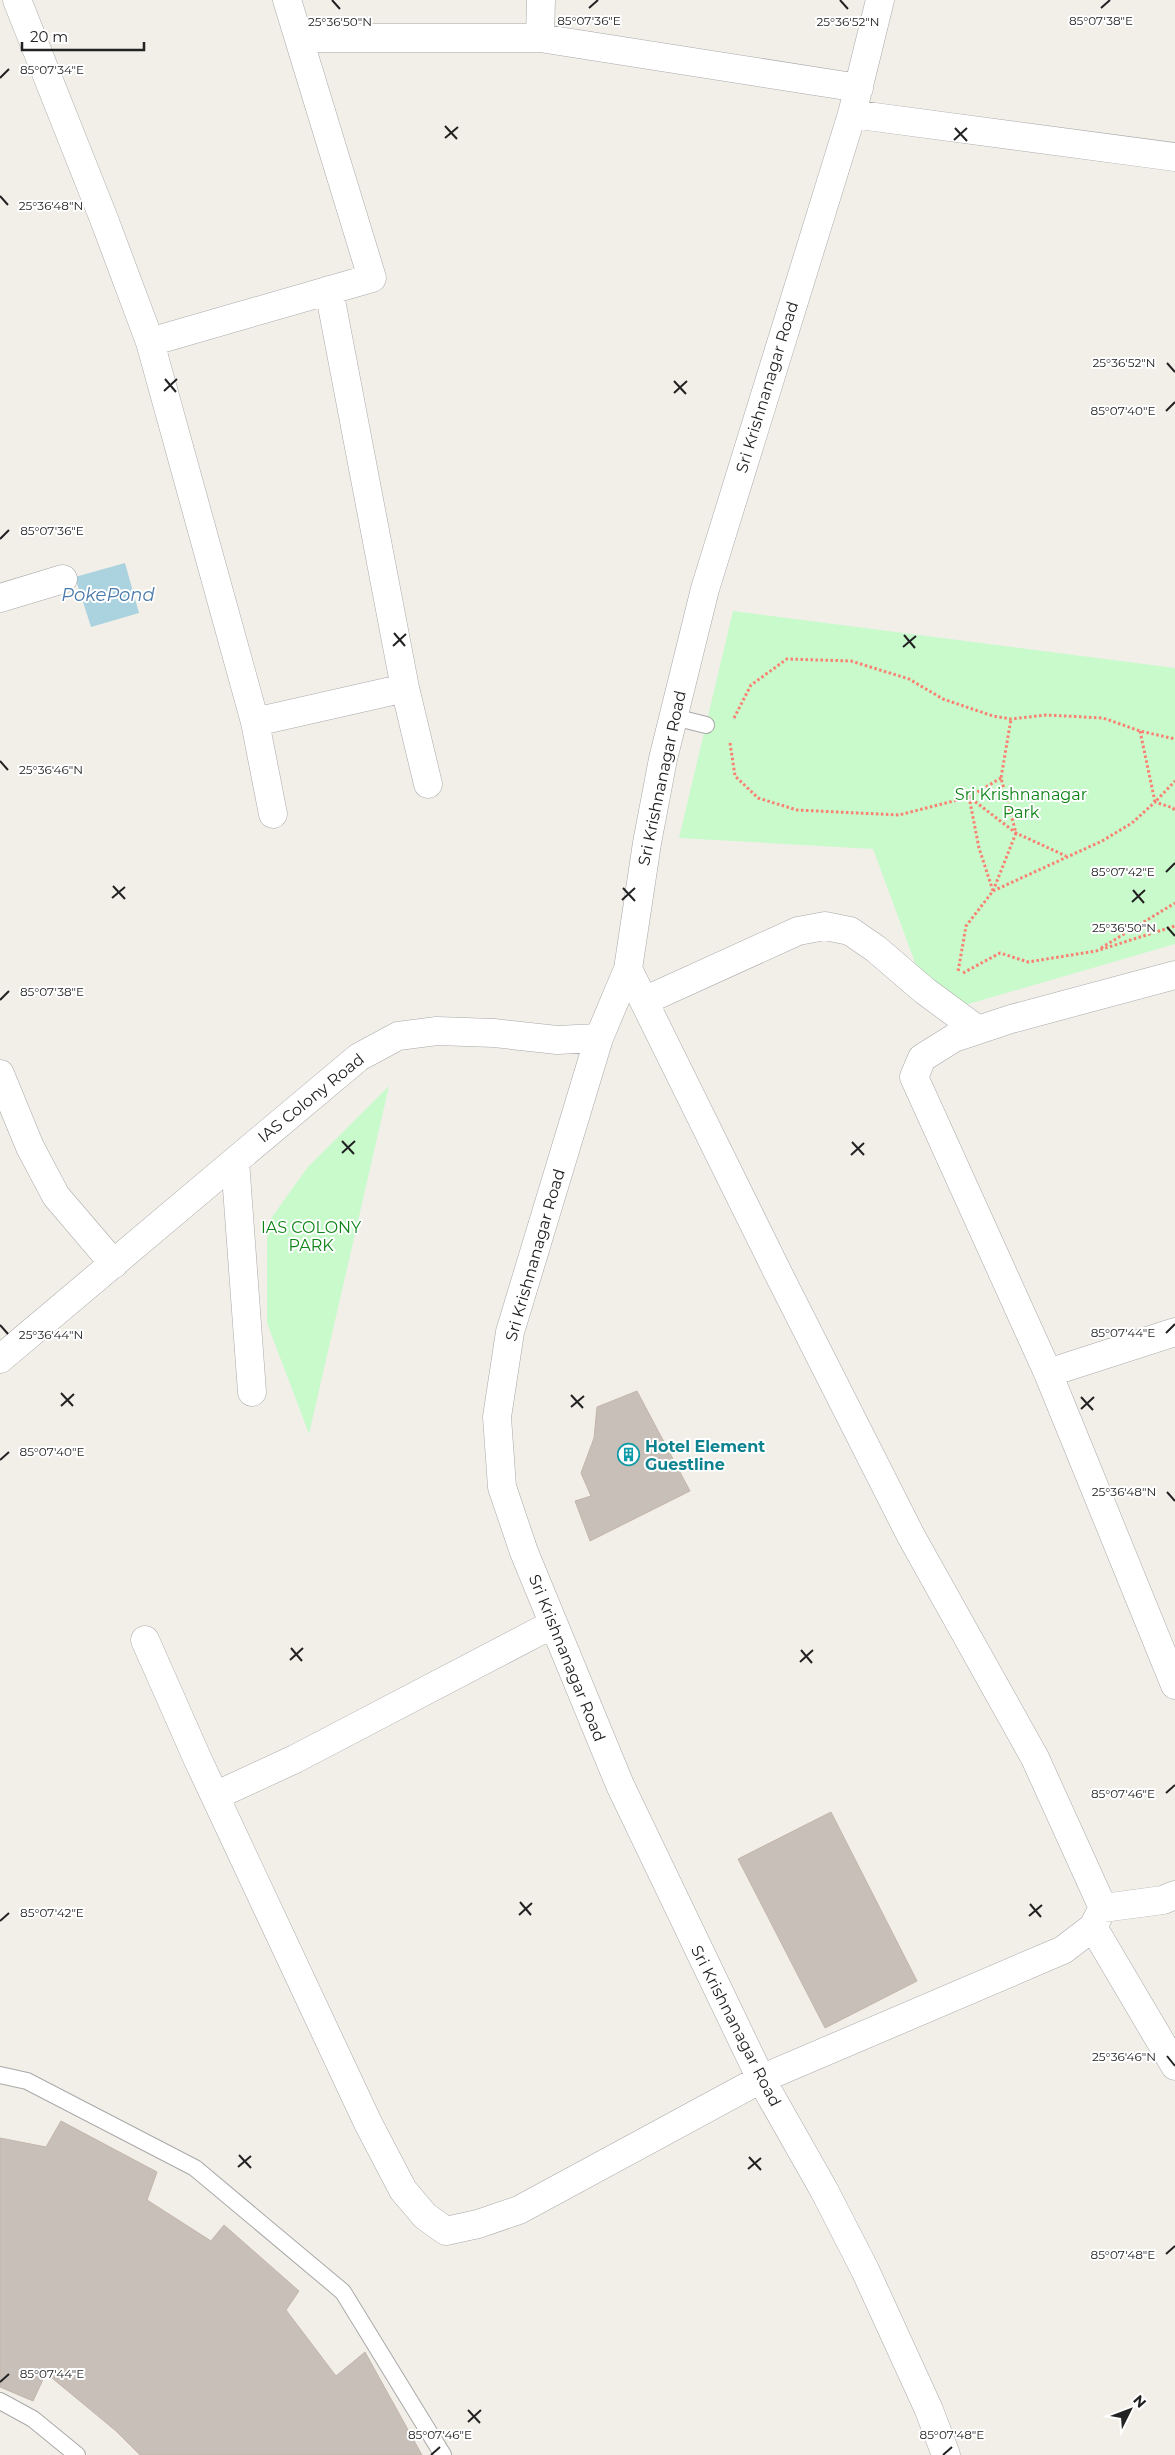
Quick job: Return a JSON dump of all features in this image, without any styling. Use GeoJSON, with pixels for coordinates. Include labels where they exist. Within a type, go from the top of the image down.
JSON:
{"type":"FeatureCollection","features":[{"type":"Feature","properties":{"kind":"street"},"geometry":{"type":"LineString","coordinates":[[17,0],[104,219],[150,342],[255,722],[273,814]]}},
{"type":"Feature","properties":{"kind":"street"},"geometry":{"type":"LineString","coordinates":[[150,342],[372,278],[287,0]]}},
{"type":"Feature","properties":{"kind":"street"},"geometry":{"type":"LineString","coordinates":[[540,38],[541,0]]}},
{"type":"Feature","properties":{"kind":"street","name":"Sri Krishnanagar Road"},"geometry":{"type":"LineString","coordinates":[[880,0],[852,114],[705,589],[674,717],[647,844],[628,968],[599,1038],[510,1332],[498,1418],[502,1487],[524,1552],[636,1820],[761,2079],[824,2190],[865,2270],[929,2410],[946,2455]]}},
{"type":"Feature","properties":{"kind":"street"},"geometry":{"type":"LineString","coordinates":[[299,38],[540,38],[859,88]]}},
{"type":"Feature","properties":{"kind":"street"},"geometry":{"type":"LineString","coordinates":[[852,114],[1175,157]]}},
{"type":"Feature","properties":{"kind":"street"},"geometry":{"type":"LineString","coordinates":[[329,290],[405,688],[428,784]]}},
{"type":"Feature","properties":{"kind":"street"},"geometry":{"type":"LineString","coordinates":[[0,598],[64,579]]}},
{"type":"Feature","properties":{"kind":"street"},"geometry":{"type":"LineString","coordinates":[[255,722],[405,688]]}},
{"type":"Feature","properties":{"kind":"street"},"geometry":{"type":"LineString","coordinates":[[644,1000],[798,931],[825,926],[850,931],[876,949],[926,992],[978,1030]]}},
{"type":"Feature","properties":{"kind":"street"},"geometry":{"type":"LineString","coordinates":[[628,968],[780,1277],[912,1536],[1035,1758],[1098,1918],[1175,2066]]}},
{"type":"Feature","properties":{"kind":"street"},"geometry":{"type":"LineString","coordinates":[[1175,975],[1011,1019],[954,1038],[922,1058],[914,1077],[1048,1373],[1175,1685]]}},
{"type":"Feature","properties":{"kind":"street","name":"IAS Colony Road"},"geometry":{"type":"LineString","coordinates":[[0,1359],[359,1057],[398,1036],[437,1031],[494,1033],[557,1040],[599,1038]]}},
{"type":"Feature","properties":{"kind":"street"},"geometry":{"type":"LineString","coordinates":[[0,1074],[30,1147],[56,1196],[114,1264]]}},
{"type":"Feature","properties":{"kind":"street"},"geometry":{"type":"LineString","coordinates":[[235,1161],[252,1392]]}},
{"type":"Feature","properties":{"kind":"street"},"geometry":{"type":"LineString","coordinates":[[1048,1373],[1175,1332]]}},
{"type":"Feature","properties":{"kind":"street"},"geometry":{"type":"LineString","coordinates":[[215,1796],[295,1759],[553,1624]]}},
{"type":"Feature","properties":{"kind":"street"},"geometry":{"type":"LineString","coordinates":[[145,1640],[215,1796],[368,2123],[403,2190],[426,2216],[446,2231],[478,2224],[519,2210],[761,2079],[1063,1950],[1098,1918],[1175,1895]]}},
{"type":"Feature","properties":{"kind":"lane"},"geometry":{"type":"LineString","coordinates":[[674,717],[706,725]]}},
{"type":"Feature","properties":{"kind":"lane"},"geometry":{"type":"LineString","coordinates":[[0,2075],[27,2081],[195,2168],[342,2292],[443,2455]]}},
{"type":"Feature","properties":{"kind":"lane"},"geometry":{"type":"LineString","coordinates":[[0,2401],[32,2419],[77,2455]]}},
{"type":"Feature","properties":{"kind":"path"},"geometry":{"type":"LineString","coordinates":[[732,722],[751,685],[787,659],[851,661],[909,680],[943,699],[993,716],[1011,719],[1046,715],[1103,718],[1140,732],[1175,739]]}},
{"type":"Feature","properties":{"kind":"path"},"geometry":{"type":"LineString","coordinates":[[1011,719],[1001,778],[1016,833],[993,891],[966,926],[957,976],[1000,953],[1028,962],[1096,950],[1175,926]]}},
{"type":"Feature","properties":{"kind":"path"},"geometry":{"type":"LineString","coordinates":[[1140,732],[1155,802]]}},
{"type":"Feature","properties":{"kind":"path"},"geometry":{"type":"LineString","coordinates":[[730,739],[735,776],[758,798],[797,810],[899,815],[969,797],[1001,778]]}},
{"type":"Feature","properties":{"kind":"path"},"geometry":{"type":"LineString","coordinates":[[993,891],[1102,841],[1132,823],[1175,781]]}},
{"type":"Feature","properties":{"kind":"path"},"geometry":{"type":"LineString","coordinates":[[969,797],[1016,833],[1067,856]]}},
{"type":"Feature","properties":{"kind":"path"},"geometry":{"type":"LineString","coordinates":[[969,797],[980,848],[993,891]]}},
{"type":"Feature","properties":{"kind":"path"},"geometry":{"type":"LineString","coordinates":[[1155,802],[1173,808],[1175,811]]}},
{"type":"Feature","properties":{"kind":"path"},"geometry":{"type":"LineString","coordinates":[[1096,950],[1175,903]]}},
{"type":"Feature","properties":{"kind":"green space","name":"Sri Krishnanagar Park"},"geometry":{"type":"Polygon","coordinates":[[[733,611],[1175,668],[1175,944],[934,1014],[873,849],[679,838],[733,611]]]}},
{"type":"Feature","properties":{"kind":"green space","name":"IAS COLONY PARK"},"geometry":{"type":"Polygon","coordinates":[[[389,1086],[309,1434],[267,1323],[267,1224],[307,1168],[389,1086]]]}},
{"type":"Feature","properties":{"kind":"water","name":"PokePond"},"geometry":{"type":"Polygon","coordinates":[[[125,563],[139,613],[91,627],[75,577],[125,563]]]}},
{"type":"Feature","properties":{"kind":"building","name":"Hotel Element Guestline"},"geometry":{"type":"Polygon","coordinates":[[[637,1391],[690,1491],[590,1541],[575,1501],[591,1496],[581,1473],[594,1438],[597,1407],[637,1391]]]}},
{"type":"Feature","properties":{"kind":"building"},"geometry":{"type":"Polygon","coordinates":[[[831,1812],[917,1981],[825,2028],[738,1859],[831,1812]]]}},
{"type":"Feature","properties":{"kind":"building"},"geometry":{"type":"Polygon","coordinates":[[[61,2121],[157,2172],[147,2200],[211,2241],[224,2225],[299,2291],[286,2310],[336,2376],[365,2352],[422,2455],[140,2455],[116,2431],[46,2373],[33,2401],[0,2387],[0,2138],[46,2147],[61,2121]]]}},
{"type":"Feature","properties":{"kind":"place","name":"Hotel Element Guestline"},"geometry":{"type":"Point","coordinates":[629,1455]}}]}
